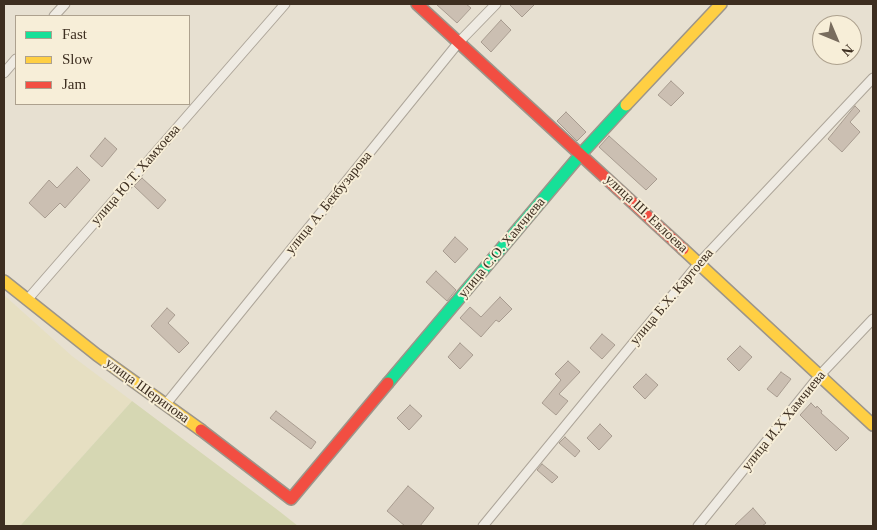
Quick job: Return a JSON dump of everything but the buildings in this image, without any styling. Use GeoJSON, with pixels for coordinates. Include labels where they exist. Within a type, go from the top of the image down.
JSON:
{"type":"FeatureCollection","features":[{"type":"Feature","properties":{"kind":"street"},"geometry":{"type":"LineString","coordinates":[[55,15],[65,4]]}},
{"type":"Feature","properties":{"kind":"street","name":"улица Ю.Т. Хамхоева"},"geometry":{"type":"LineString","coordinates":[[27,300],[285,4]]}},
{"type":"Feature","properties":{"kind":"street","name":"улица Ш. Евлоева"},"geometry":{"type":"LineString","coordinates":[[417,4],[582,154],[873,425]]}},
{"type":"Feature","properties":{"kind":"street","name":"улица А. Бекбузарова"},"geometry":{"type":"LineString","coordinates":[[166,404],[459,42],[496,4]]}},
{"type":"Feature","properties":{"kind":"street","name":"улица С.О. Хамчиева"},"geometry":{"type":"LineString","coordinates":[[291,499],[582,154],[721,4]]}},
{"type":"Feature","properties":{"kind":"street"},"geometry":{"type":"LineString","coordinates":[[4,73],[15,60]]}},
{"type":"Feature","properties":{"kind":"street","name":"улица Б.Х. Картоева"},"geometry":{"type":"LineString","coordinates":[[483,526],[699,263],[873,78]]}},
{"type":"Feature","properties":{"kind":"street","name":"улица Шерипова"},"geometry":{"type":"LineString","coordinates":[[4,281],[96,355],[166,404],[291,499]]}},
{"type":"Feature","properties":{"kind":"street","name":"улица И.Х Хамчиева"},"geometry":{"type":"LineString","coordinates":[[698,526],[820,375],[873,319]]}},
{"type":"Feature","properties":{"kind":"shaded area"},"geometry":{"type":"Polygon","coordinates":[[[4,295],[72,356],[132,401],[20,526],[4,526],[4,295]]]}},
{"type":"Feature","properties":{"kind":"green space"},"geometry":{"type":"Polygon","coordinates":[[[132,401],[279,511],[298,526],[20,526],[132,401]]]}},
{"type":"Feature","properties":{"kind":"traffic: fast"},"geometry":{"type":"LineString","coordinates":[[388,383],[581,154],[626,105]]}},
{"type":"Feature","properties":{"kind":"traffic: slow"},"geometry":{"type":"LineString","coordinates":[[626,105],[721,4]]}},
{"type":"Feature","properties":{"kind":"traffic: slow"},"geometry":{"type":"LineString","coordinates":[[683,249],[873,425]]}},
{"type":"Feature","properties":{"kind":"traffic: slow"},"geometry":{"type":"LineString","coordinates":[[4,281],[97,355],[201,430]]}},
{"type":"Feature","properties":{"kind":"traffic: jam"},"geometry":{"type":"LineString","coordinates":[[417,4],[683,249]]}},
{"type":"Feature","properties":{"kind":"traffic: jam"},"geometry":{"type":"LineString","coordinates":[[201,430],[291,499],[388,383]]}}]}
